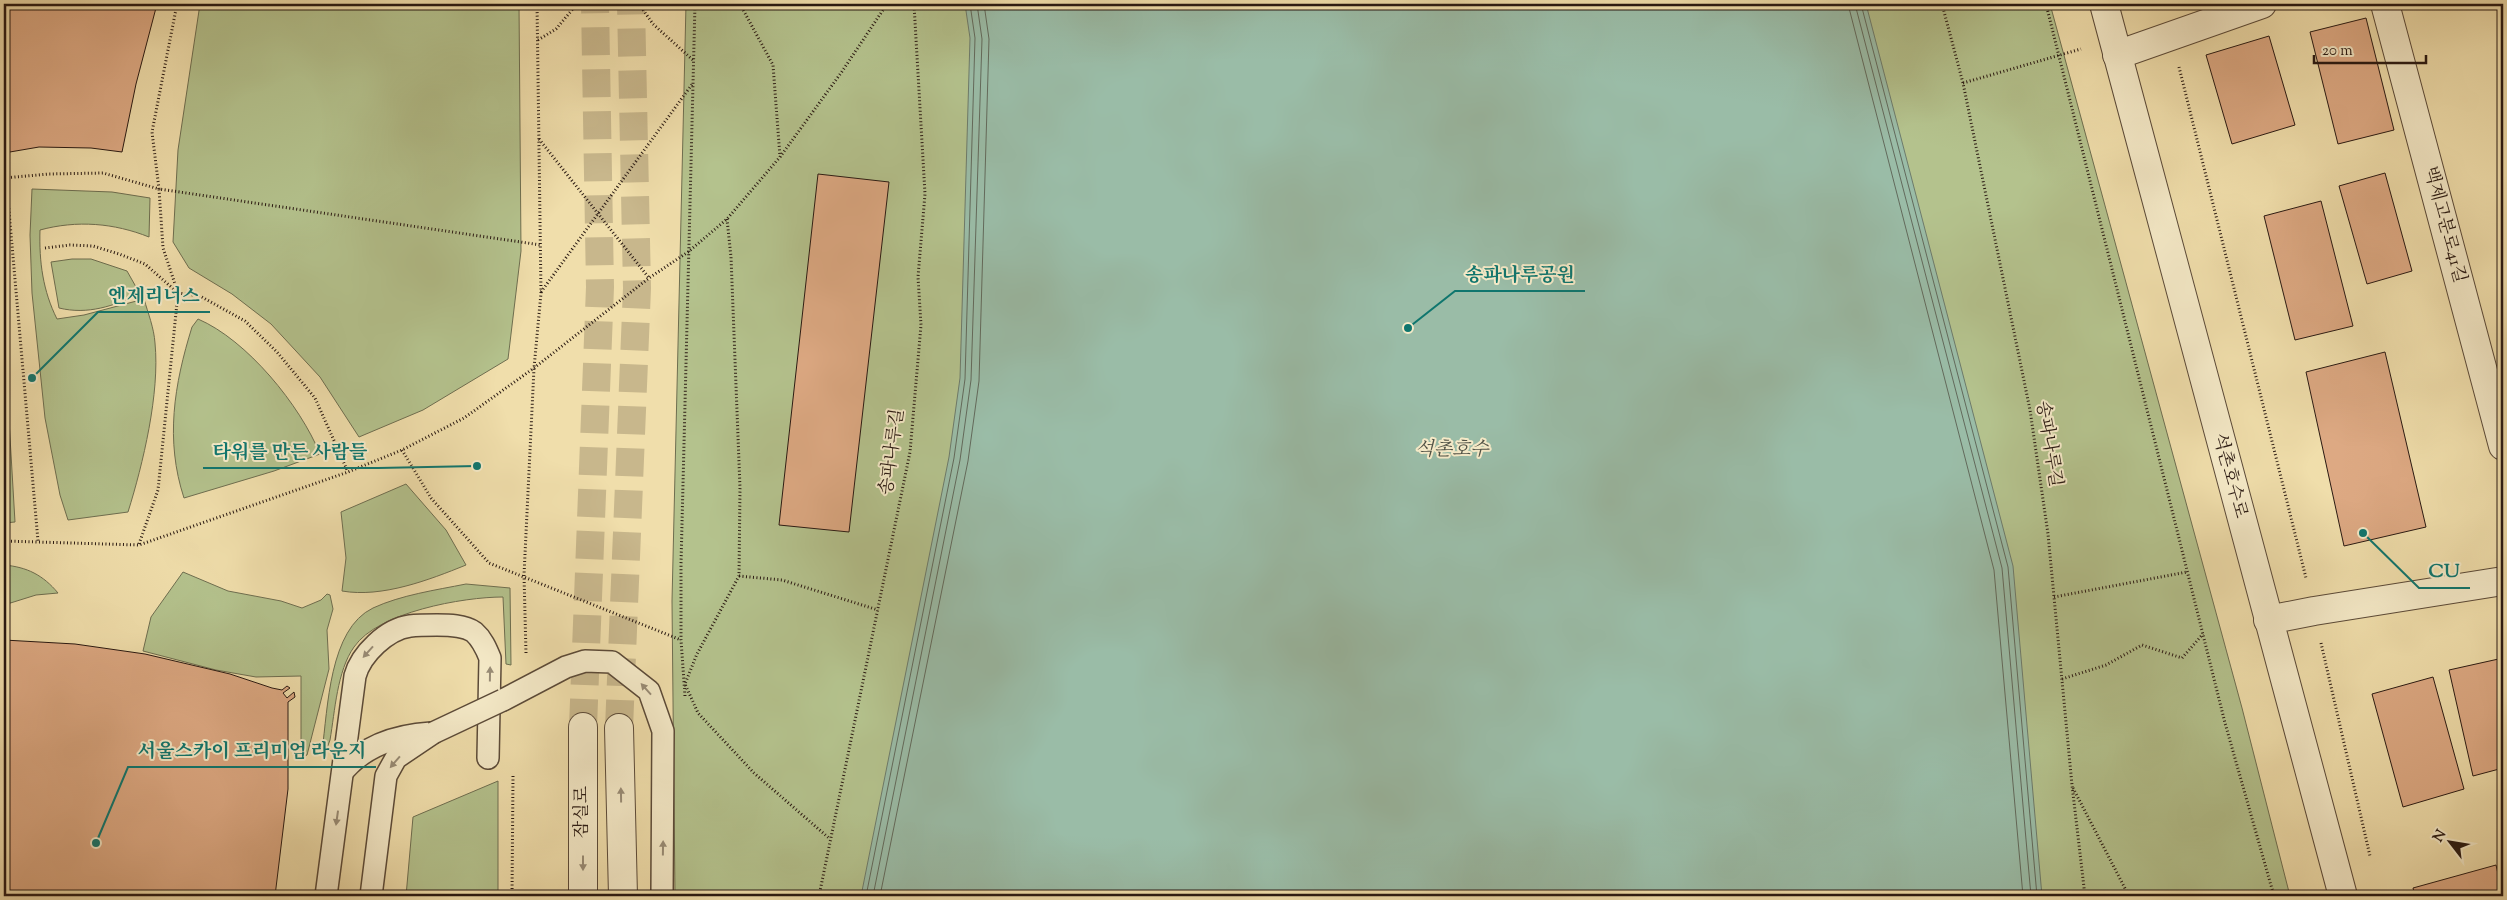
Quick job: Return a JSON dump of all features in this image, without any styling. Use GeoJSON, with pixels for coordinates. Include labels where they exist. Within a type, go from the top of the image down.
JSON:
{"type":"FeatureCollection","features":[{"type":"Feature","properties":{"kind":"street","name":"석촌호수로"},"geometry":{"type":"LineString","coordinates":[[2104,4],[2343,896]]}},
{"type":"Feature","properties":{"kind":"street"},"geometry":{"type":"LineString","coordinates":[[2117,55],[2262,4]]}},
{"type":"Feature","properties":{"kind":"street","name":"백제고분로41길"},"geometry":{"type":"LineString","coordinates":[[2385,4],[2503,446]]}},
{"type":"Feature","properties":{"kind":"street"},"geometry":{"type":"LineString","coordinates":[[2268,620],[2503,581]]}},
{"type":"Feature","properties":{"kind":"street","name":"잠실로"},"geometry":{"type":"LineString","coordinates":[[582,896],[583,727]]}},
{"type":"Feature","properties":{"kind":"street"},"geometry":{"type":"LineString","coordinates":[[619,728],[623,896]]}},
{"type":"Feature","properties":{"kind":"lane"},"geometry":{"type":"LineString","coordinates":[[326,896],[357,669],[371,648],[408,626],[443,625],[464,627],[474,632],[484,643],[490,658],[488,758]]}},
{"type":"Feature","properties":{"kind":"lane"},"geometry":{"type":"LineString","coordinates":[[371,896],[386,776],[396,758],[433,733],[503,700],[551,674],[586,660],[612,662],[649,691],[663,731],[662,896]]}},
{"type":"Feature","properties":{"kind":"lane"},"geometry":{"type":"LineString","coordinates":[[344,770],[354,758],[380,743],[412,734],[433,733]]}},
{"type":"Feature","properties":{"kind":"path"},"geometry":{"type":"LineString","coordinates":[[139,545],[158,490],[178,293],[163,248],[159,189],[152,132],[177,4]]}},
{"type":"Feature","properties":{"kind":"path"},"geometry":{"type":"LineString","coordinates":[[526,660],[524,576],[534,368],[541,293],[537,4]]}},
{"type":"Feature","properties":{"kind":"path"},"geometry":{"type":"LineString","coordinates":[[538,40],[556,29],[577,4]]}},
{"type":"Feature","properties":{"kind":"path"},"geometry":{"type":"LineString","coordinates":[[639,4],[653,24],[694,61]]}},
{"type":"Feature","properties":{"kind":"path"},"geometry":{"type":"LineString","coordinates":[[685,703],[681,640],[688,252],[695,4]]}},
{"type":"Feature","properties":{"kind":"path"},"geometry":{"type":"LineString","coordinates":[[740,4],[774,65],[780,157]]}},
{"type":"Feature","properties":{"kind":"path"},"geometry":{"type":"LineString","coordinates":[[4,541],[139,545],[348,472],[402,450],[464,418],[534,368],[649,278],[688,252],[727,219],[780,157],[842,73],[886,4]]}},
{"type":"Feature","properties":{"kind":"path","name":"송파나루길"},"geometry":{"type":"LineString","coordinates":[[819,896],[910,452],[921,325],[918,277],[925,194],[918,41],[914,4]]}},
{"type":"Feature","properties":{"kind":"path","name":"송파나루길"},"geometry":{"type":"LineString","coordinates":[[1942,4],[1963,83],[2030,410],[2048,534],[2072,786],[2085,896]]}},
{"type":"Feature","properties":{"kind":"path"},"geometry":{"type":"LineString","coordinates":[[2046,4],[2225,723],[2274,896]]}},
{"type":"Feature","properties":{"kind":"path"},"geometry":{"type":"LineString","coordinates":[[2172,35],[2314,611],[2370,858]]}},
{"type":"Feature","properties":{"kind":"path"},"geometry":{"type":"LineString","coordinates":[[1963,83],[2058,56]]}},
{"type":"Feature","properties":{"kind":"path"},"geometry":{"type":"LineString","coordinates":[[541,293],[694,82]]}},
{"type":"Feature","properties":{"kind":"path"},"geometry":{"type":"LineString","coordinates":[[539,139],[649,278]]}},
{"type":"Feature","properties":{"kind":"path"},"geometry":{"type":"LineString","coordinates":[[38,541],[5,177],[103,173],[159,189],[540,244]]}},
{"type":"Feature","properties":{"kind":"path"},"geometry":{"type":"LineString","coordinates":[[727,219],[732,266],[740,478],[739,576],[698,654],[685,684],[698,713],[754,773],[830,840]]}},
{"type":"Feature","properties":{"kind":"path"},"geometry":{"type":"LineString","coordinates":[[45,248],[70,245],[93,246],[119,254],[145,264],[178,293],[200,296],[245,322],[277,352],[314,398],[348,472]]}},
{"type":"Feature","properties":{"kind":"path"},"geometry":{"type":"LineString","coordinates":[[402,450],[431,498],[490,563],[681,640]]}},
{"type":"Feature","properties":{"kind":"path"},"geometry":{"type":"LineString","coordinates":[[2054,597],[2187,572]]}},
{"type":"Feature","properties":{"kind":"path"},"geometry":{"type":"LineString","coordinates":[[739,576],[782,580],[878,610]]}},
{"type":"Feature","properties":{"kind":"path"},"geometry":{"type":"LineString","coordinates":[[2062,679],[2106,665],[2142,645],[2182,658],[2203,634]]}},
{"type":"Feature","properties":{"kind":"path"},"geometry":{"type":"LineString","coordinates":[[512,896],[514,773]]}},
{"type":"Feature","properties":{"kind":"path"},"geometry":{"type":"LineString","coordinates":[[2072,786],[2129,896]]}},
{"type":"Feature","properties":{"kind":"green space"},"geometry":{"type":"Polygon","coordinates":[[[200,4],[519,4],[521,251],[508,359],[423,410],[359,437],[320,377],[271,324],[232,294],[189,268],[173,242],[178,150],[200,4]]]}},
{"type":"Feature","properties":{"kind":"green space","name":"석촌호수"},"geometry":{"type":"Polygon","coordinates":[[[686,4],[2050,4],[2242,708],[2290,896],[675,896],[672,601],[686,4]]]}},
{"type":"Feature","properties":{"kind":"green space"},"geometry":{"type":"Polygon","coordinates":[[[32,189],[112,192],[150,198],[149,237],[109,226],[82,224],[40,230],[40,253],[45,287],[57,319],[84,315],[144,299],[154,337],[155,384],[149,428],[128,512],[68,520],[60,495],[45,418],[32,293],[30,235],[32,189]]]}},
{"type":"Feature","properties":{"kind":"green space"},"geometry":{"type":"Polygon","coordinates":[[[91,259],[127,271],[140,294],[120,302],[90,310],[59,308],[51,262],[91,259]]]}},
{"type":"Feature","properties":{"kind":"green space"},"geometry":{"type":"Polygon","coordinates":[[[4,263],[6,281],[6,369],[15,522],[4,523],[4,263]]]}},
{"type":"Feature","properties":{"kind":"green space"},"geometry":{"type":"Polygon","coordinates":[[[198,319],[235,342],[270,376],[286,395],[299,415],[320,454],[274,471],[184,498],[175,455],[173,434],[174,412],[180,370],[192,327],[198,319]]]}},
{"type":"Feature","properties":{"kind":"green space"},"geometry":{"type":"Polygon","coordinates":[[[406,484],[446,530],[466,565],[421,582],[389,590],[357,593],[342,591],[346,558],[341,512],[406,484]]]}},
{"type":"Feature","properties":{"kind":"green space"},"geometry":{"type":"Polygon","coordinates":[[[4,565],[34,573],[46,581],[58,593],[36,595],[4,605],[4,565]]]}},
{"type":"Feature","properties":{"kind":"green space"},"geometry":{"type":"Polygon","coordinates":[[[183,572],[228,591],[281,601],[302,608],[321,600],[327,594],[330,595],[333,609],[327,630],[329,669],[307,755],[301,758],[301,676],[256,677],[216,670],[143,651],[151,617],[183,572]]]}},
{"type":"Feature","properties":{"kind":"green space"},"geometry":{"type":"Polygon","coordinates":[[[466,584],[510,588],[511,665],[506,664],[503,597],[466,600],[422,609],[382,624],[366,635],[354,647],[348,657],[340,679],[330,740],[327,748],[322,751],[333,671],[347,633],[358,618],[384,603],[419,593],[466,584]]]}},
{"type":"Feature","properties":{"kind":"green space"},"geometry":{"type":"Polygon","coordinates":[[[498,781],[498,896],[406,896],[413,817],[498,781]]]}},
{"type":"Feature","properties":{"kind":"water","name":"석촌호수"},"geometry":{"type":"Polygon","coordinates":[[[965,4],[1866,4],[2013,566],[2042,896],[861,896],[949,457],[960,378],[970,38],[965,4]]]}},
{"type":"Feature","properties":{"kind":"building"},"geometry":{"type":"Polygon","coordinates":[[[4,4],[157,4],[136,84],[122,152],[91,148],[39,147],[4,153],[4,4]]]}},
{"type":"Feature","properties":{"kind":"building"},"geometry":{"type":"Polygon","coordinates":[[[2366,18],[2394,130],[2338,144],[2310,32],[2366,18]]]}},
{"type":"Feature","properties":{"kind":"building"},"geometry":{"type":"Polygon","coordinates":[[[2269,36],[2295,125],[2232,144],[2206,55],[2269,36]]]}},
{"type":"Feature","properties":{"kind":"building"},"geometry":{"type":"Polygon","coordinates":[[[2385,173],[2412,271],[2367,284],[2339,186],[2385,173]]]}},
{"type":"Feature","properties":{"kind":"building"},"geometry":{"type":"Polygon","coordinates":[[[818,174],[889,182],[849,532],[779,525],[818,174]]]}},
{"type":"Feature","properties":{"kind":"building"},"geometry":{"type":"Polygon","coordinates":[[[2321,201],[2353,326],[2295,340],[2264,216],[2321,201]]]}},
{"type":"Feature","properties":{"kind":"building"},"geometry":{"type":"Polygon","coordinates":[[[2385,352],[2426,527],[2344,546],[2306,372],[2385,352]]]}},
{"type":"Feature","properties":{"kind":"building"},"geometry":{"type":"Polygon","coordinates":[[[4,640],[75,644],[145,654],[230,674],[272,688],[282,690],[287,686],[290,688],[283,693],[287,698],[294,692],[295,697],[288,702],[288,789],[275,896],[4,896],[4,640]]]}},
{"type":"Feature","properties":{"kind":"building"},"geometry":{"type":"Polygon","coordinates":[[[2503,658],[2503,768],[2473,776],[2449,670],[2503,658]]]}},
{"type":"Feature","properties":{"kind":"building"},"geometry":{"type":"Polygon","coordinates":[[[2433,677],[2464,789],[2403,807],[2372,694],[2433,677]]]}},
{"type":"Feature","properties":{"kind":"building"},"geometry":{"type":"Polygon","coordinates":[[[2496,865],[2503,896],[2415,896],[2413,888],[2496,865]]]}},
{"type":"Feature","properties":{"kind":"tunnel"},"geometry":{"type":"LineString","coordinates":[[583,727],[600,287],[595,4]]}},
{"type":"Feature","properties":{"kind":"tunnel"},"geometry":{"type":"LineString","coordinates":[[619,728],[637,288],[631,4]]}},
{"type":"Feature","properties":{"kind":"place","name":"송파나루공원"},"geometry":{"type":"Point","coordinates":[1408,328]}},
{"type":"Feature","properties":{"kind":"place","name":"엔제리너스"},"geometry":{"type":"Point","coordinates":[32,378]}},
{"type":"Feature","properties":{"kind":"place","name":"타워를 만든 사람들"},"geometry":{"type":"Point","coordinates":[477,466]}},
{"type":"Feature","properties":{"kind":"place","name":"CU"},"geometry":{"type":"Point","coordinates":[2363,533]}},
{"type":"Feature","properties":{"kind":"place","name":"서울스카이 프리미엄 라운지"},"geometry":{"type":"Point","coordinates":[96,843]}}]}
